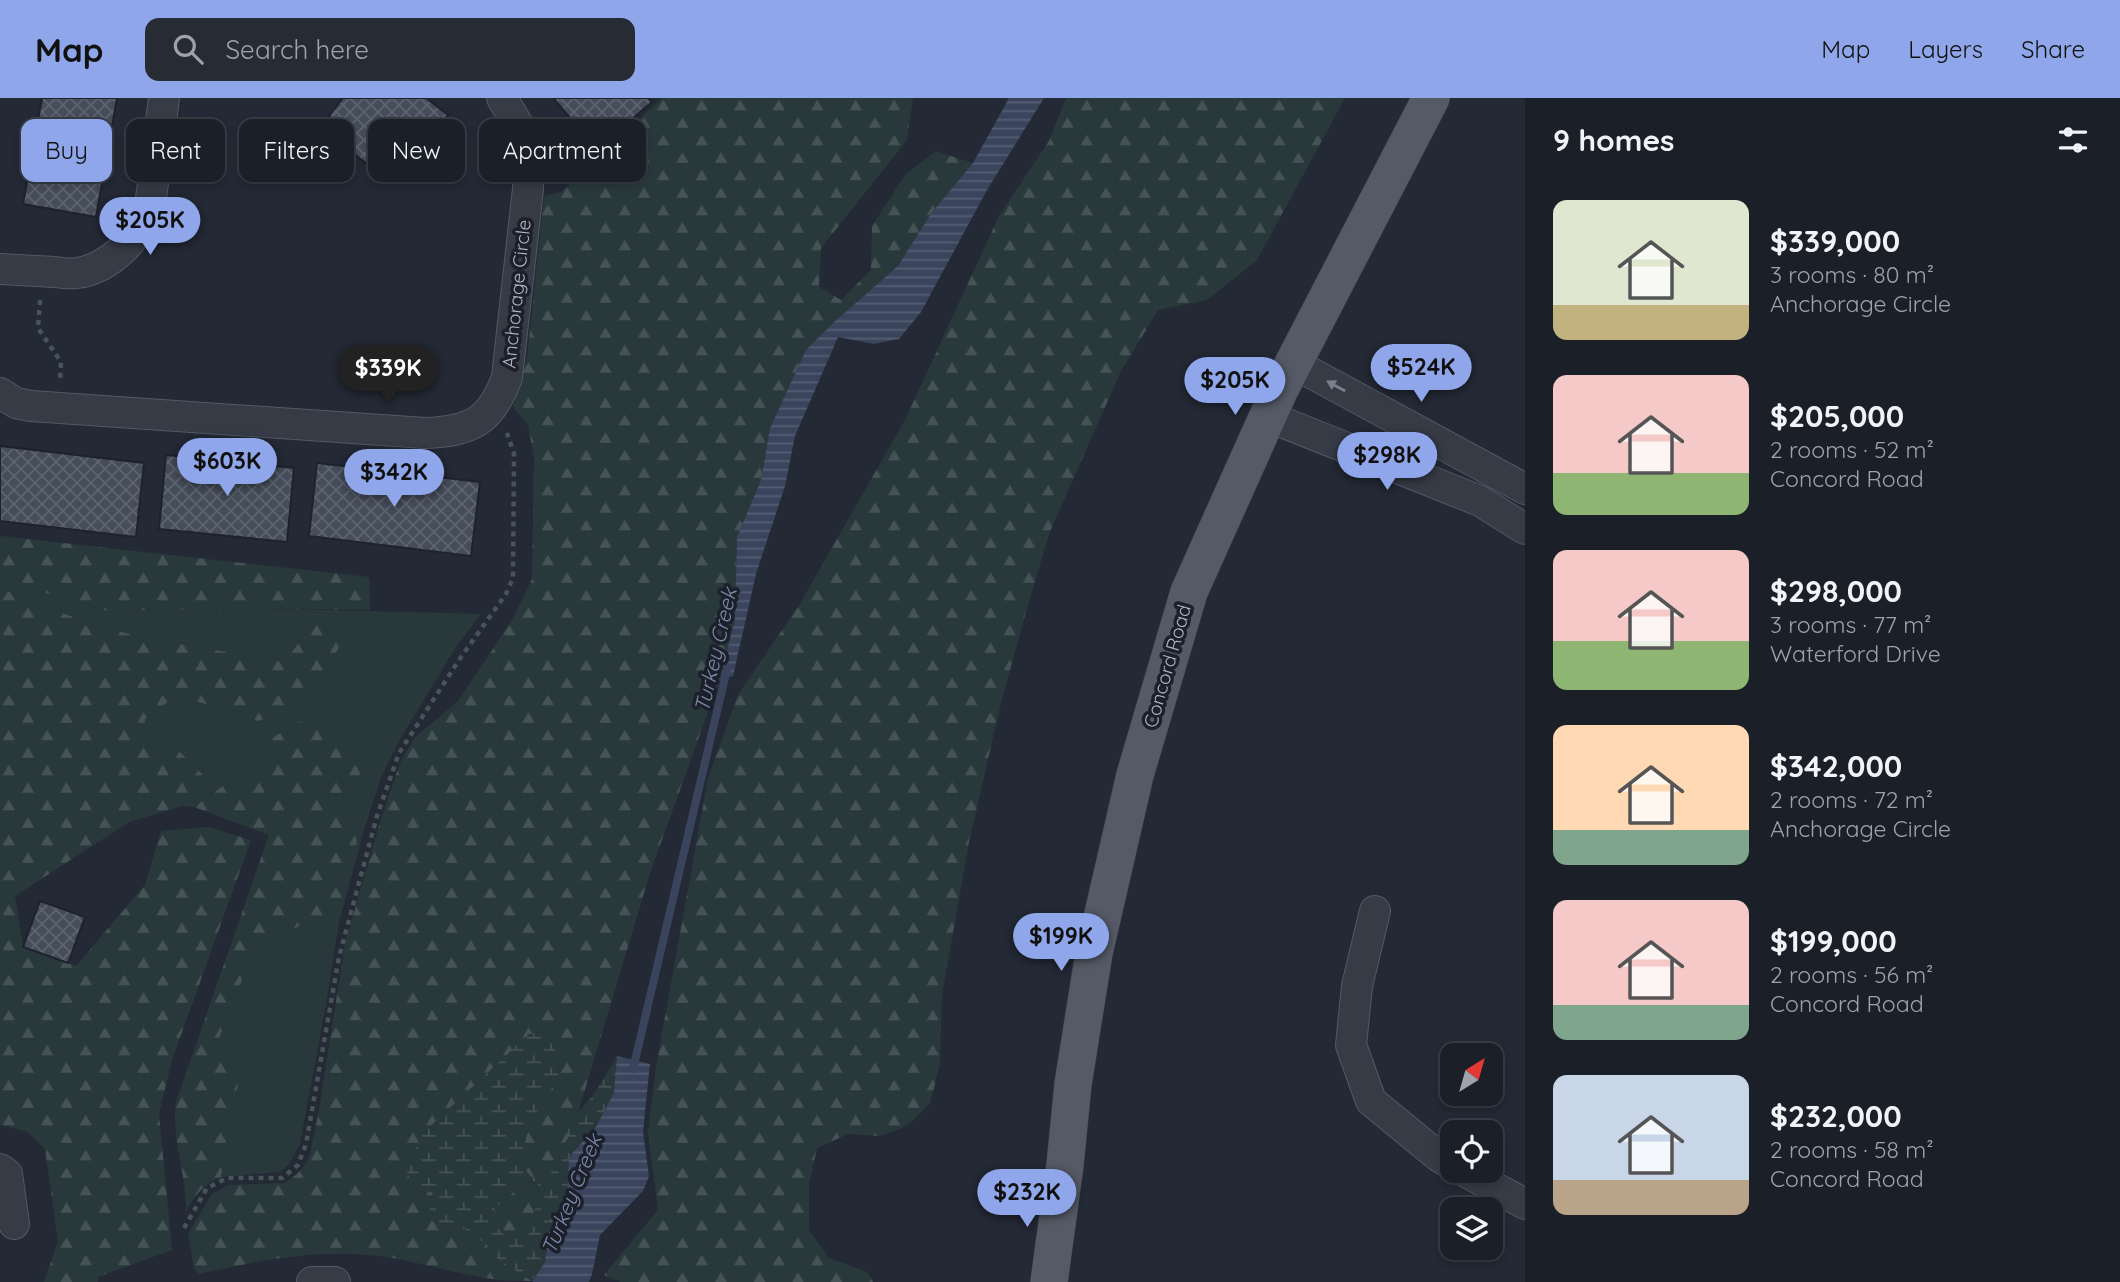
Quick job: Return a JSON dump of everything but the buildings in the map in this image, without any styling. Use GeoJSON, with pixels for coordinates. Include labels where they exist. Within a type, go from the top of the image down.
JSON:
{"type":"FeatureCollection","features":[{"type":"Feature","properties":{"kind":"main road","name":"Concord Road"},"geometry":{"type":"LineString","coordinates":[[1049,1282],[1073,1084],[1094,953],[1135,775],[1188,592],[1293,363],[1431,98]]}},
{"type":"Feature","properties":{"kind":"street"},"geometry":{"type":"LineString","coordinates":[[0,270],[78,273],[99,266],[130,241],[147,219],[164,98]]}},
{"type":"Feature","properties":{"kind":"street","name":"Anchorage Circle"},"geometry":{"type":"LineString","coordinates":[[490,411],[502,391],[509,366],[528,188],[524,142],[518,125],[502,98]]}},
{"type":"Feature","properties":{"kind":"street"},"geometry":{"type":"LineString","coordinates":[[1293,363],[1525,489]]}},
{"type":"Feature","properties":{"kind":"street"},"geometry":{"type":"LineString","coordinates":[[0,393],[31,407],[425,433],[460,429],[480,421],[490,411]]}},
{"type":"Feature","properties":{"kind":"street"},"geometry":{"type":"LineString","coordinates":[[1267,416],[1521,519]]}},
{"type":"Feature","properties":{"kind":"street"},"geometry":{"type":"LineString","coordinates":[[1446,488],[1464,455]]}},
{"type":"Feature","properties":{"kind":"street"},"geometry":{"type":"LineString","coordinates":[[1375,911],[1357,986],[1351,1045],[1371,1101],[1440,1157]]}},
{"type":"Feature","properties":{"kind":"street"},"geometry":{"type":"LineString","coordinates":[[0,1169],[7,1174],[14,1224]]}},
{"type":"Feature","properties":{"kind":"street"},"geometry":{"type":"LineString","coordinates":[[1486,1183],[1525,1204]]}},
{"type":"Feature","properties":{"kind":"street"},"geometry":{"type":"LineString","coordinates":[[312,1282],[335,1282]]}},
{"type":"Feature","properties":{"kind":"path"},"geometry":{"type":"LineString","coordinates":[[41,272],[38,328],[61,362],[60,390]]}},
{"type":"Feature","properties":{"kind":"path"},"geometry":{"type":"LineString","coordinates":[[184,1228],[207,1188],[227,1178],[282,1178],[298,1165],[306,1144],[339,957],[377,816],[399,753],[461,657],[506,594],[513,578],[514,454],[504,425],[490,411]]}},
{"type":"Feature","properties":{"kind":"green space"},"geometry":{"type":"Polygon","coordinates":[[[662,98],[913,98],[907,140],[821,248],[819,287],[841,300],[871,270],[872,226],[905,175],[936,151],[973,163],[930,215],[898,266],[806,350],[770,428],[761,480],[737,537],[735,619],[720,679],[650,873],[578,1113],[568,1124],[569,1138],[548,1181],[532,1177],[527,1172],[523,1156],[532,1121],[559,1071],[557,1053],[543,1032],[424,1132],[412,1182],[433,1193],[430,1207],[443,1228],[470,1229],[499,1260],[532,1281],[484,1278],[385,1257],[347,1254],[283,1258],[199,1274],[194,1268],[188,1234],[211,1195],[228,1185],[285,1183],[305,1165],[310,1154],[319,1110],[345,944],[400,763],[414,738],[458,701],[513,619],[532,579],[534,458],[528,425],[513,407],[527,359],[544,196],[561,192],[572,182],[646,182],[646,119],[639,119],[662,98]]]}},
{"type":"Feature","properties":{"kind":"green space"},"geometry":{"type":"Polygon","coordinates":[[[1066,98],[1345,98],[1257,260],[1207,300],[1158,310],[1120,373],[1049,534],[1001,703],[969,842],[942,995],[940,1064],[930,1103],[907,1126],[880,1136],[848,1134],[817,1148],[809,1185],[809,1230],[829,1258],[867,1272],[873,1282],[621,1282],[604,1275],[658,1210],[648,1132],[656,1067],[708,778],[738,695],[801,602],[905,420],[999,216],[1049,141],[1066,98]]]}},
{"type":"Feature","properties":{"kind":"green space"},"geometry":{"type":"Polygon","coordinates":[[[0,536],[369,577],[370,610],[253,608],[107,611],[0,580],[0,536]]]}},
{"type":"Feature","properties":{"kind":"green space"},"geometry":{"type":"Polygon","coordinates":[[[0,580],[107,611],[253,608],[481,614],[456,647],[398,743],[381,778],[339,923],[300,1144],[290,1163],[280,1172],[221,1177],[239,1079],[236,1058],[219,1038],[252,955],[269,940],[302,925],[357,842],[348,811],[364,758],[266,759],[252,773],[232,779],[194,807],[182,806],[203,775],[178,750],[144,736],[145,719],[177,694],[258,721],[319,617],[284,662],[146,638],[93,625],[0,588],[0,580]]]}},
{"type":"Feature","properties":{"kind":"green space"},"geometry":{"type":"Polygon","coordinates":[[[0,588],[93,625],[146,638],[284,662],[319,617],[352,625],[307,702],[258,721],[177,695],[145,719],[144,736],[178,750],[203,775],[182,806],[129,822],[15,896],[23,946],[76,966],[145,885],[161,831],[208,827],[251,840],[172,1060],[159,1114],[172,1250],[98,1277],[98,1282],[44,1282],[58,1241],[45,1149],[28,1132],[0,1125],[0,588]]]}},
{"type":"Feature","properties":{"kind":"green space"},"geometry":{"type":"Polygon","coordinates":[[[300,722],[327,728],[365,758],[348,811],[357,842],[339,923],[302,925],[269,940],[252,955],[219,1038],[236,1058],[239,1079],[221,1177],[200,1191],[186,1211],[177,1144],[176,1102],[269,835],[194,807],[232,779],[252,773],[266,759],[270,739],[300,722]]]}},
{"type":"Feature","properties":{"kind":"green space"},"geometry":{"type":"Polygon","coordinates":[[[543,1032],[559,1059],[555,1082],[532,1121],[524,1147],[524,1165],[527,1172],[536,1178],[548,1180],[568,1138],[568,1124],[594,1094],[617,1056],[615,1093],[596,1127],[569,1157],[567,1202],[549,1231],[545,1262],[532,1281],[499,1260],[470,1229],[443,1228],[431,1220],[433,1193],[411,1182],[406,1169],[424,1132],[529,1034],[543,1032]],[[526,1181],[495,1208],[493,1224],[509,1236],[528,1236],[540,1190],[537,1183],[526,1181]]]}},
{"type":"Feature","properties":{"kind":"green space"},"geometry":{"type":"Polygon","coordinates":[[[527,1181],[537,1184],[540,1190],[528,1236],[513,1238],[493,1224],[495,1208],[527,1181]]]}},
{"type":"Feature","properties":{"kind":"water"},"geometry":{"type":"Polygon","coordinates":[[[1009,98],[1044,98],[987,190],[921,312],[899,339],[874,344],[838,337],[795,436],[785,486],[756,574],[733,676],[720,679],[735,619],[737,537],[761,480],[770,428],[806,350],[898,266],[930,215],[973,163],[1009,98]]]}},
{"type":"Feature","properties":{"kind":"water"},"geometry":{"type":"Polygon","coordinates":[[[617,1056],[650,1064],[643,1132],[649,1176],[643,1191],[600,1235],[589,1282],[532,1282],[545,1262],[549,1232],[567,1202],[569,1157],[596,1127],[614,1093],[617,1056]]]}},
{"type":"Feature","properties":{"kind":"waterway","name":"Turkey Creek"},"geometry":{"type":"LineString","coordinates":[[633,1069],[727,669]]}}]}
